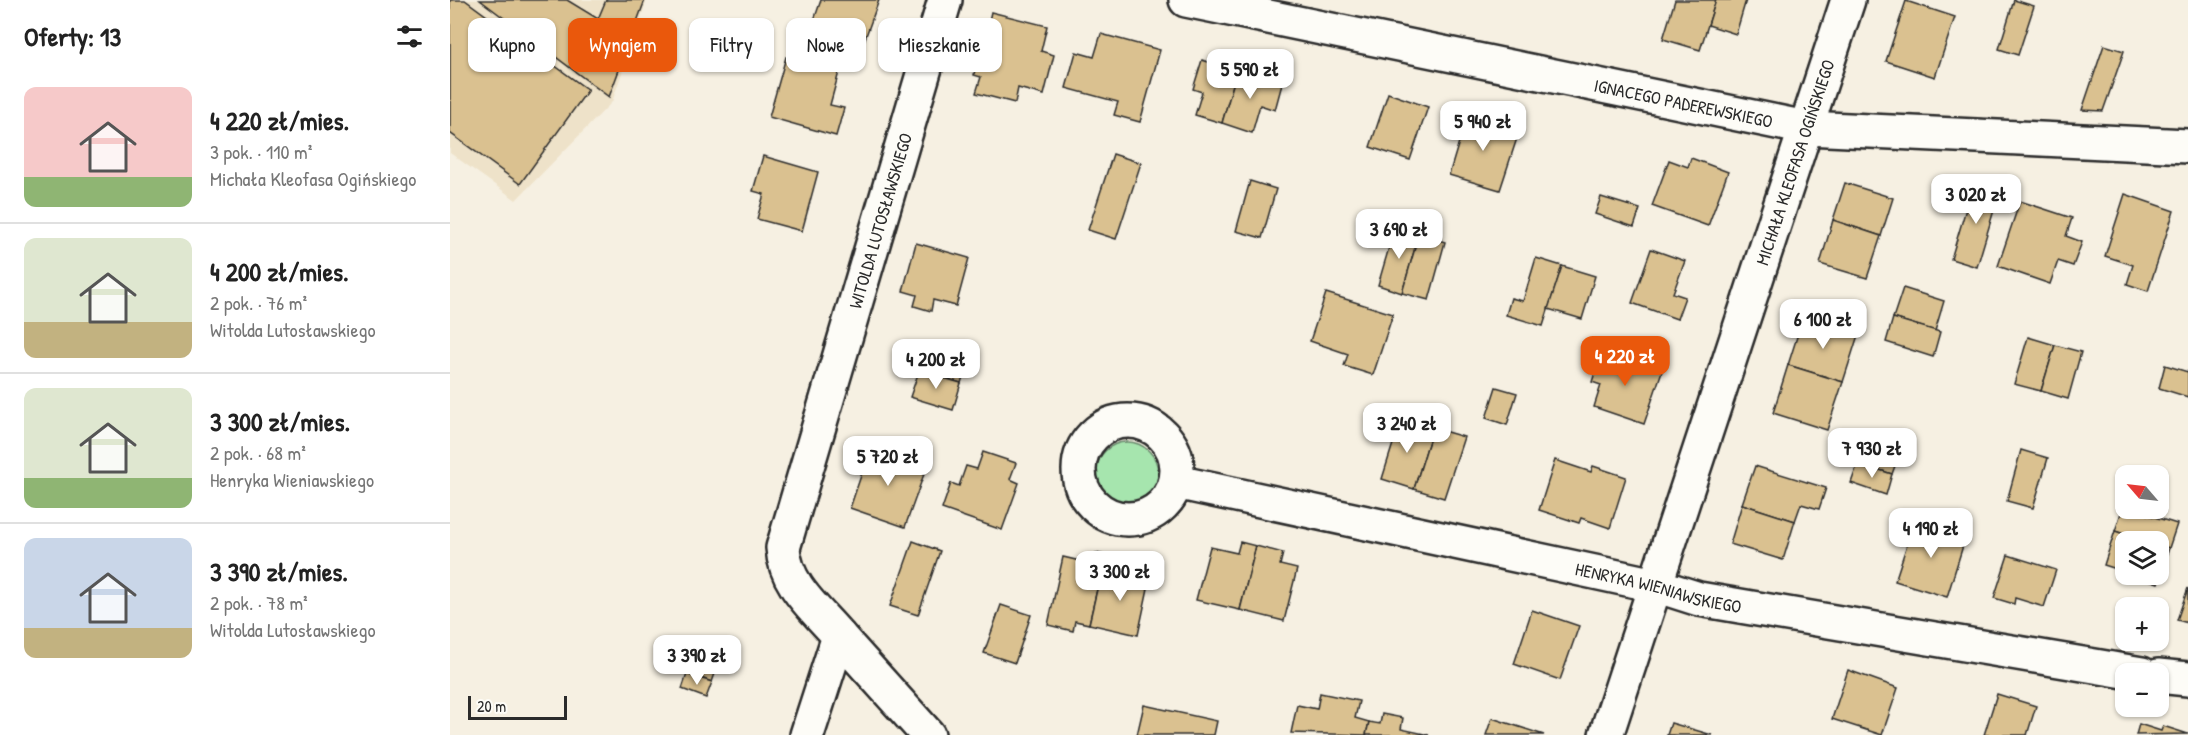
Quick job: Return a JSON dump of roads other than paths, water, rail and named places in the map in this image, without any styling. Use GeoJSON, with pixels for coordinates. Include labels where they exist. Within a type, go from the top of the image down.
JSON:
{"type":"FeatureCollection","features":[{"type":"Feature","properties":{"kind":"street","name":"WITOLDA LUTOSŁAWSKIEGO"},"geometry":{"type":"LineString","coordinates":[[928,735],[789,579],[784,565],[783,548],[945,0]]}},
{"type":"Feature","properties":{"kind":"street","name":"IGNACEGO PADEREWSKIEGO"},"geometry":{"type":"LineString","coordinates":[[1186,0],[1806,128],[2188,146]]}},
{"type":"Feature","properties":{"kind":"street","name":"MICHAŁA KLEOFASA OGIŃSKIEGO"},"geometry":{"type":"LineString","coordinates":[[1606,735],[1848,0]]}},
{"type":"Feature","properties":{"kind":"street","name":"HENRYKA WIENIAWSKIEGO"},"geometry":{"type":"LineString","coordinates":[[1176,482],[1655,585],[1700,599],[2115,669]]}},
{"type":"Feature","properties":{"kind":"street"},"geometry":{"type":"LineString","coordinates":[[807,735],[839,636]]}},
{"type":"Feature","properties":{"kind":"street"},"geometry":{"type":"LineString","coordinates":[[2169,677],[2188,679]]}}]}
